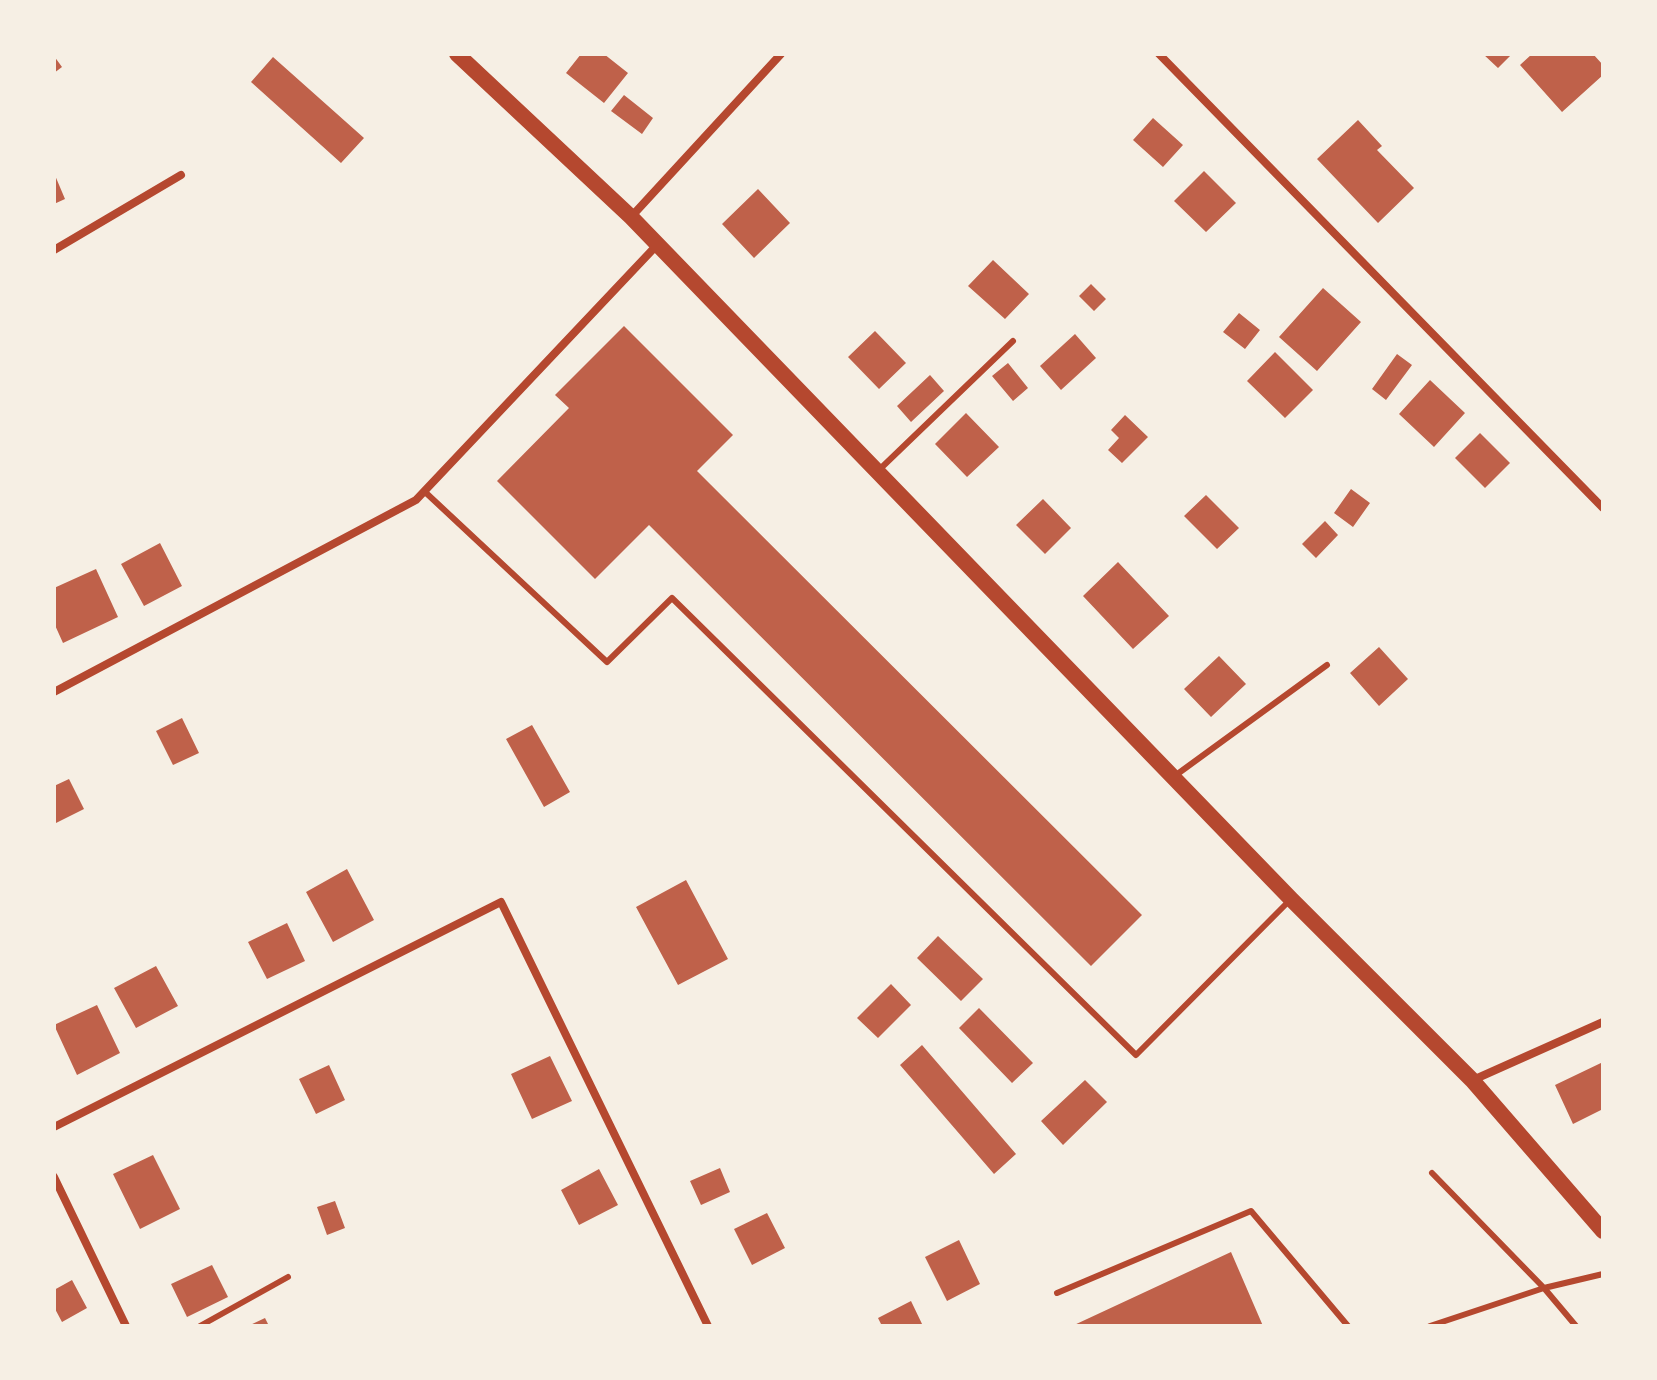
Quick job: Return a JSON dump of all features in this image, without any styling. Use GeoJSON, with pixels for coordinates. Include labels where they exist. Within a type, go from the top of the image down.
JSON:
{"type":"FeatureCollection","features":[{"type":"Feature","properties":{"kind":"main road"},"geometry":{"type":"LineString","coordinates":[[457,54],[631,217],[1291,899],[1472,1080],[1603,1231]]}},
{"type":"Feature","properties":{"kind":"street"},"geometry":{"type":"LineString","coordinates":[[631,217],[781,54]]}},
{"type":"Feature","properties":{"kind":"street"},"geometry":{"type":"LineString","coordinates":[[1159,54],[1603,508]]}},
{"type":"Feature","properties":{"kind":"street"},"geometry":{"type":"LineString","coordinates":[[54,250],[181,175]]}},
{"type":"Feature","properties":{"kind":"street"},"geometry":{"type":"LineString","coordinates":[[54,692],[416,500],[657,244]]}},
{"type":"Feature","properties":{"kind":"street"},"geometry":{"type":"LineString","coordinates":[[54,1127],[501,902],[708,1326]]}},
{"type":"Feature","properties":{"kind":"street"},"geometry":{"type":"LineString","coordinates":[[1472,1080],[1603,1022]]}},
{"type":"Feature","properties":{"kind":"street"},"geometry":{"type":"LineString","coordinates":[[54,1177],[126,1326]]}},
{"type":"Feature","properties":{"kind":"lane"},"geometry":{"type":"LineString","coordinates":[[877,471],[1013,341]]}},
{"type":"Feature","properties":{"kind":"lane"},"geometry":{"type":"LineString","coordinates":[[424,491],[607,662],[672,598],[1136,1055],[1291,899]]}},
{"type":"Feature","properties":{"kind":"lane"},"geometry":{"type":"LineString","coordinates":[[1173,777],[1327,665]]}},
{"type":"Feature","properties":{"kind":"lane"},"geometry":{"type":"LineString","coordinates":[[1432,1173],[1544,1288],[1576,1326]]}},
{"type":"Feature","properties":{"kind":"lane"},"geometry":{"type":"LineString","coordinates":[[1057,1293],[1251,1211],[1348,1326]]}},
{"type":"Feature","properties":{"kind":"lane"},"geometry":{"type":"LineString","coordinates":[[1430,1326],[1544,1288],[1603,1274]]}},
{"type":"Feature","properties":{"kind":"lane"},"geometry":{"type":"LineString","coordinates":[[200,1326],[288,1277]]}},
{"type":"Feature","properties":{"kind":"building"},"geometry":{"type":"Polygon","coordinates":[[[581,54],[604,54],[628,73],[604,103],[566,73],[581,54]]]}},
{"type":"Feature","properties":{"kind":"building"},"geometry":{"type":"Polygon","coordinates":[[[1483,54],[1512,54],[1498,68],[1483,54]]]}},
{"type":"Feature","properties":{"kind":"building"},"geometry":{"type":"Polygon","coordinates":[[[1532,54],[1593,54],[1603,65],[1603,75],[1562,112],[1520,65],[1532,54]]]}},
{"type":"Feature","properties":{"kind":"building"},"geometry":{"type":"Polygon","coordinates":[[[54,56],[62,67],[54,73],[54,56]]]}},
{"type":"Feature","properties":{"kind":"building"},"geometry":{"type":"Polygon","coordinates":[[[273,57],[364,138],[341,163],[251,82],[273,57]]]}},
{"type":"Feature","properties":{"kind":"building"},"geometry":{"type":"Polygon","coordinates":[[[624,95],[653,118],[642,134],[611,111],[624,95]]]}},
{"type":"Feature","properties":{"kind":"building"},"geometry":{"type":"Polygon","coordinates":[[[1153,118],[1183,145],[1163,167],[1133,140],[1153,118]]]}},
{"type":"Feature","properties":{"kind":"building"},"geometry":{"type":"Polygon","coordinates":[[[1358,120],[1382,146],[1377,150],[1414,188],[1378,223],[1317,159],[1358,120]]]}},
{"type":"Feature","properties":{"kind":"building"},"geometry":{"type":"Polygon","coordinates":[[[1204,171],[1236,203],[1206,232],[1174,201],[1204,171]]]}},
{"type":"Feature","properties":{"kind":"building"},"geometry":{"type":"Polygon","coordinates":[[[54,173],[65,199],[54,204],[54,173]]]}},
{"type":"Feature","properties":{"kind":"building"},"geometry":{"type":"Polygon","coordinates":[[[758,189],[790,223],[754,258],[722,224],[758,189]]]}},
{"type":"Feature","properties":{"kind":"building"},"geometry":{"type":"Polygon","coordinates":[[[993,260],[1029,294],[1005,319],[968,286],[993,260]]]}},
{"type":"Feature","properties":{"kind":"building"},"geometry":{"type":"Polygon","coordinates":[[[1091,284],[1106,299],[1094,311],[1079,296],[1091,284]]]}},
{"type":"Feature","properties":{"kind":"building"},"geometry":{"type":"Polygon","coordinates":[[[1323,288],[1361,322],[1317,371],[1279,337],[1323,288]]]}},
{"type":"Feature","properties":{"kind":"building"},"geometry":{"type":"Polygon","coordinates":[[[1239,313],[1260,330],[1245,349],[1223,332],[1239,313]]]}},
{"type":"Feature","properties":{"kind":"building"},"geometry":{"type":"Polygon","coordinates":[[[624,326],[733,435],[697,471],[1142,915],[1091,966],[649,525],[595,579],[497,481],[569,408],[555,395],[624,326]]]}},
{"type":"Feature","properties":{"kind":"building"},"geometry":{"type":"Polygon","coordinates":[[[875,331],[906,363],[879,389],[848,357],[875,331]]]}},
{"type":"Feature","properties":{"kind":"building"},"geometry":{"type":"Polygon","coordinates":[[[1075,334],[1096,358],[1061,390],[1040,366],[1075,334]]]}},
{"type":"Feature","properties":{"kind":"building"},"geometry":{"type":"Polygon","coordinates":[[[1275,352],[1313,390],[1285,418],[1247,381],[1275,352]]]}},
{"type":"Feature","properties":{"kind":"building"},"geometry":{"type":"Polygon","coordinates":[[[1397,354],[1412,365],[1386,400],[1372,389],[1397,354]]]}},
{"type":"Feature","properties":{"kind":"building"},"geometry":{"type":"Polygon","coordinates":[[[1008,363],[1028,388],[1013,401],[992,376],[1008,363]]]}},
{"type":"Feature","properties":{"kind":"building"},"geometry":{"type":"Polygon","coordinates":[[[930,375],[944,391],[911,422],[897,406],[930,375]]]}},
{"type":"Feature","properties":{"kind":"building"},"geometry":{"type":"Polygon","coordinates":[[[1430,380],[1465,413],[1434,447],[1399,414],[1430,380]]]}},
{"type":"Feature","properties":{"kind":"building"},"geometry":{"type":"Polygon","coordinates":[[[966,413],[999,447],[967,477],[935,444],[966,413]]]}},
{"type":"Feature","properties":{"kind":"building"},"geometry":{"type":"Polygon","coordinates":[[[1125,415],[1148,437],[1122,463],[1108,450],[1119,438],[1111,430],[1125,415]]]}},
{"type":"Feature","properties":{"kind":"building"},"geometry":{"type":"Polygon","coordinates":[[[1480,433],[1510,463],[1485,488],[1455,458],[1480,433]]]}},
{"type":"Feature","properties":{"kind":"building"},"geometry":{"type":"Polygon","coordinates":[[[1351,489],[1370,503],[1353,527],[1334,513],[1351,489]]]}},
{"type":"Feature","properties":{"kind":"building"},"geometry":{"type":"Polygon","coordinates":[[[1206,495],[1239,528],[1217,549],[1184,516],[1206,495]]]}},
{"type":"Feature","properties":{"kind":"building"},"geometry":{"type":"Polygon","coordinates":[[[1043,499],[1071,528],[1045,554],[1016,525],[1043,499]]]}},
{"type":"Feature","properties":{"kind":"building"},"geometry":{"type":"Polygon","coordinates":[[[1325,521],[1338,535],[1316,558],[1302,544],[1325,521]]]}},
{"type":"Feature","properties":{"kind":"building"},"geometry":{"type":"Polygon","coordinates":[[[160,543],[182,586],[144,606],[121,564],[160,543]]]}},
{"type":"Feature","properties":{"kind":"building"},"geometry":{"type":"Polygon","coordinates":[[[1118,562],[1169,616],[1133,649],[1083,596],[1118,562]]]}},
{"type":"Feature","properties":{"kind":"building"},"geometry":{"type":"Polygon","coordinates":[[[96,569],[118,617],[63,643],[54,623],[54,588],[96,569]]]}},
{"type":"Feature","properties":{"kind":"building"},"geometry":{"type":"Polygon","coordinates":[[[1379,647],[1408,679],[1379,706],[1350,673],[1379,647]]]}},
{"type":"Feature","properties":{"kind":"building"},"geometry":{"type":"Polygon","coordinates":[[[1219,656],[1246,684],[1211,717],[1184,689],[1219,656]]]}},
{"type":"Feature","properties":{"kind":"building"},"geometry":{"type":"Polygon","coordinates":[[[182,718],[199,753],[173,765],[156,731],[182,718]]]}},
{"type":"Feature","properties":{"kind":"building"},"geometry":{"type":"Polygon","coordinates":[[[532,725],[570,792],[544,807],[506,739],[532,725]]]}},
{"type":"Feature","properties":{"kind":"building"},"geometry":{"type":"Polygon","coordinates":[[[69,779],[84,809],[54,824],[54,786],[69,779]]]}},
{"type":"Feature","properties":{"kind":"building"},"geometry":{"type":"Polygon","coordinates":[[[347,869],[374,920],[333,942],[306,892],[347,869]]]}},
{"type":"Feature","properties":{"kind":"building"},"geometry":{"type":"Polygon","coordinates":[[[686,880],[728,959],[678,985],[636,907],[686,880]]]}},
{"type":"Feature","properties":{"kind":"building"},"geometry":{"type":"Polygon","coordinates":[[[287,923],[305,961],[267,979],[248,942],[287,923]]]}},
{"type":"Feature","properties":{"kind":"building"},"geometry":{"type":"Polygon","coordinates":[[[938,936],[983,979],[961,1001],[917,958],[938,936]]]}},
{"type":"Feature","properties":{"kind":"building"},"geometry":{"type":"Polygon","coordinates":[[[156,966],[178,1006],[136,1028],[114,988],[156,966]]]}},
{"type":"Feature","properties":{"kind":"building"},"geometry":{"type":"Polygon","coordinates":[[[891,984],[911,1005],[878,1038],[857,1018],[891,984]]]}},
{"type":"Feature","properties":{"kind":"building"},"geometry":{"type":"Polygon","coordinates":[[[97,1005],[120,1053],[77,1075],[54,1025],[97,1005]]]}},
{"type":"Feature","properties":{"kind":"building"},"geometry":{"type":"Polygon","coordinates":[[[979,1008],[1033,1063],[1012,1083],[959,1028],[979,1008]]]}},
{"type":"Feature","properties":{"kind":"building"},"geometry":{"type":"Polygon","coordinates":[[[922,1045],[1016,1154],[994,1174],[900,1065],[922,1045]]]}},
{"type":"Feature","properties":{"kind":"building"},"geometry":{"type":"Polygon","coordinates":[[[550,1056],[572,1101],[532,1119],[511,1074],[550,1056]]]}},
{"type":"Feature","properties":{"kind":"building"},"geometry":{"type":"Polygon","coordinates":[[[1603,1062],[1603,1109],[1573,1124],[1555,1085],[1603,1062]]]}},
{"type":"Feature","properties":{"kind":"building"},"geometry":{"type":"Polygon","coordinates":[[[329,1065],[345,1100],[316,1114],[299,1079],[329,1065]]]}},
{"type":"Feature","properties":{"kind":"building"},"geometry":{"type":"Polygon","coordinates":[[[1085,1080],[1107,1102],[1063,1145],[1041,1121],[1085,1080]]]}},
{"type":"Feature","properties":{"kind":"building"},"geometry":{"type":"Polygon","coordinates":[[[153,1155],[180,1209],[140,1229],[113,1174],[153,1155]]]}},
{"type":"Feature","properties":{"kind":"building"},"geometry":{"type":"Polygon","coordinates":[[[720,1168],[730,1192],[701,1205],[690,1181],[720,1168]]]}},
{"type":"Feature","properties":{"kind":"building"},"geometry":{"type":"Polygon","coordinates":[[[599,1169],[618,1205],[579,1225],[561,1190],[599,1169]]]}},
{"type":"Feature","properties":{"kind":"building"},"geometry":{"type":"Polygon","coordinates":[[[335,1201],[345,1228],[327,1235],[317,1207],[335,1201]]]}},
{"type":"Feature","properties":{"kind":"building"},"geometry":{"type":"Polygon","coordinates":[[[767,1213],[785,1248],[752,1265],[734,1229],[767,1213]]]}},
{"type":"Feature","properties":{"kind":"building"},"geometry":{"type":"Polygon","coordinates":[[[959,1240],[980,1284],[947,1301],[925,1257],[959,1240]]]}},
{"type":"Feature","properties":{"kind":"building"},"geometry":{"type":"Polygon","coordinates":[[[1231,1252],[1263,1326],[1072,1326],[1231,1252]]]}},
{"type":"Feature","properties":{"kind":"building"},"geometry":{"type":"Polygon","coordinates":[[[212,1265],[228,1297],[187,1317],[171,1284],[212,1265]]]}},
{"type":"Feature","properties":{"kind":"building"},"geometry":{"type":"Polygon","coordinates":[[[72,1280],[87,1308],[62,1322],[54,1307],[54,1290],[72,1280]]]}},
{"type":"Feature","properties":{"kind":"building"},"geometry":{"type":"Polygon","coordinates":[[[911,1301],[923,1326],[882,1326],[878,1318],[911,1301]]]}},
{"type":"Feature","properties":{"kind":"building"},"geometry":{"type":"Polygon","coordinates":[[[265,1318],[269,1326],[248,1326],[265,1318]]]}}]}
